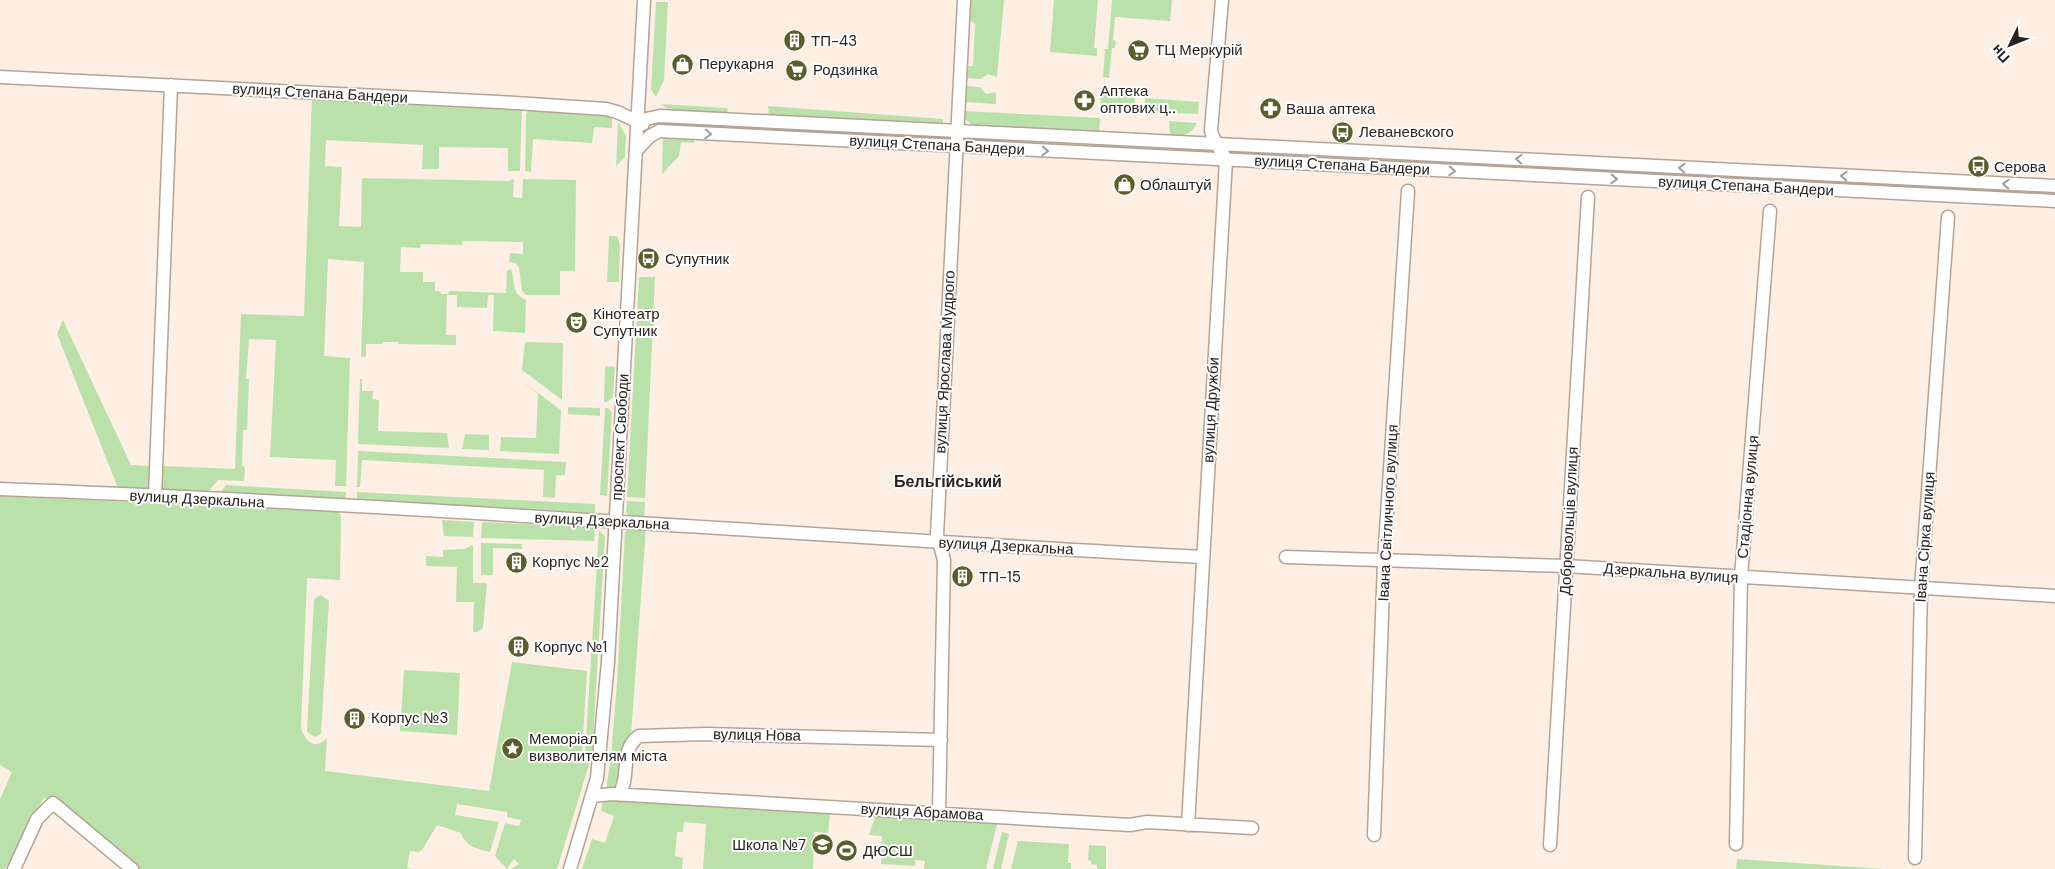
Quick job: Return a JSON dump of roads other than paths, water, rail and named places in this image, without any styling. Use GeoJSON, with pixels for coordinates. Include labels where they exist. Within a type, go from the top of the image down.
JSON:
{"type":"FeatureCollection","features":[{"type":"Feature","properties":{"kind":"street","name":"проспект Свободи"},"geometry":{"type":"LineString","coordinates":[[570,869],[592,796],[599,762],[608,662],[644,0]]}},
{"type":"Feature","properties":{"kind":"street","name":"вулиця Ярослава Мудрого"},"geometry":{"type":"LineString","coordinates":[[939,813],[944,560],[937,535],[964,0]]}},
{"type":"Feature","properties":{"kind":"street"},"geometry":{"type":"LineString","coordinates":[[1222,0],[1212,130],[1215,144],[1222,151],[1226,160]]}},
{"type":"Feature","properties":{"kind":"street","name":"вулиця Степана Бандери"},"geometry":{"type":"LineString","coordinates":[[0,77],[606,109],[618,112],[659,131],[2055,201]]}},
{"type":"Feature","properties":{"kind":"street"},"geometry":{"type":"LineString","coordinates":[[155,496],[171,85]]}},
{"type":"Feature","properties":{"kind":"street"},"geometry":{"type":"LineString","coordinates":[[638,96],[653,113],[660,116]]}},
{"type":"Feature","properties":{"kind":"street","name":"вулиця Степана Бандери"},"geometry":{"type":"LineString","coordinates":[[637,121],[660,116],[2055,186]]}},
{"type":"Feature","properties":{"kind":"street"},"geometry":{"type":"LineString","coordinates":[[756,136],[758,121]]}},
{"type":"Feature","properties":{"kind":"street"},"geometry":{"type":"LineString","coordinates":[[636,151],[650,136],[659,131]]}},
{"type":"Feature","properties":{"kind":"street","name":"вулиця Дружби"},"geometry":{"type":"LineString","coordinates":[[1188,825],[1226,160]]}},
{"type":"Feature","properties":{"kind":"street"},"geometry":{"type":"LineString","coordinates":[[1651,181],[1650,174],[1653,166]]}},
{"type":"Feature","properties":{"kind":"street","name":"Івана Світличного вулиця"},"geometry":{"type":"LineString","coordinates":[[1374,835],[1384,561],[1408,191]]}},
{"type":"Feature","properties":{"kind":"street","name":"Добровольців вулиця"},"geometry":{"type":"LineString","coordinates":[[1550,845],[1588,197]]}},
{"type":"Feature","properties":{"kind":"street","name":"Стадіонна вулиця"},"geometry":{"type":"LineString","coordinates":[[1736,844],[1741,578],[1770,211]]}},
{"type":"Feature","properties":{"kind":"street","name":"Івана Сірка вулиця"},"geometry":{"type":"LineString","coordinates":[[1915,858],[1921,588],[1948,217]]}},
{"type":"Feature","properties":{"kind":"street","name":"вулиця Дзеркальна"},"geometry":{"type":"LineString","coordinates":[[0,490],[155,496],[1203,557]]}},
{"type":"Feature","properties":{"kind":"street","name":"Дзеркальна вулиця"},"geometry":{"type":"LineString","coordinates":[[1286,557],[1566,566],[2055,596]]}},
{"type":"Feature","properties":{"kind":"street","name":"вулиця Нова"},"geometry":{"type":"LineString","coordinates":[[619,794],[624,785],[628,750],[639,736],[706,734],[940,740]]}},
{"type":"Feature","properties":{"kind":"street","name":"вулиця Абрамова"},"geometry":{"type":"LineString","coordinates":[[592,796],[619,794],[1130,825],[1147,822],[1252,828]]}},
{"type":"Feature","properties":{"kind":"street"},"geometry":{"type":"LineString","coordinates":[[14,869],[37,819],[53,803],[132,869]]}},
{"type":"Feature","properties":{"kind":"place","name":"ТП-43"},"geometry":{"type":"Point","coordinates":[795,41]}},
{"type":"Feature","properties":{"kind":"place","name":"ТЦ Меркурій"},"geometry":{"type":"Point","coordinates":[1139,50]}},
{"type":"Feature","properties":{"kind":"place","name":"Перукарня"},"geometry":{"type":"Point","coordinates":[683,64]}},
{"type":"Feature","properties":{"kind":"place","name":"Родзинка"},"geometry":{"type":"Point","coordinates":[797,70]}},
{"type":"Feature","properties":{"kind":"place","name":"Аптека оптових ц‥"},"geometry":{"type":"Point","coordinates":[1084,100]}},
{"type":"Feature","properties":{"kind":"place","name":"Ваша аптека"},"geometry":{"type":"Point","coordinates":[1270,109]}},
{"type":"Feature","properties":{"kind":"place","name":"Леваневского"},"geometry":{"type":"Point","coordinates":[1343,132]}},
{"type":"Feature","properties":{"kind":"place","name":"Серова"},"geometry":{"type":"Point","coordinates":[1978,167]}},
{"type":"Feature","properties":{"kind":"place","name":"Облаштуй"},"geometry":{"type":"Point","coordinates":[1124,185]}},
{"type":"Feature","properties":{"kind":"place","name":"Супутник"},"geometry":{"type":"Point","coordinates":[649,259]}},
{"type":"Feature","properties":{"kind":"place","name":"Кінотеатр Супутник"},"geometry":{"type":"Point","coordinates":[577,323]}},
{"type":"Feature","properties":{"kind":"place","name":"Корпус №2"},"geometry":{"type":"Point","coordinates":[516,562]}},
{"type":"Feature","properties":{"kind":"place","name":"ТП-15"},"geometry":{"type":"Point","coordinates":[963,577]}},
{"type":"Feature","properties":{"kind":"place","name":"Корпус №1"},"geometry":{"type":"Point","coordinates":[518,647]}},
{"type":"Feature","properties":{"kind":"place","name":"Корпус №3"},"geometry":{"type":"Point","coordinates":[355,718]}},
{"type":"Feature","properties":{"kind":"place","name":"Меморіал визволителям міста"},"geometry":{"type":"Point","coordinates":[513,748]}},
{"type":"Feature","properties":{"kind":"place","name":"Школа №7"},"geometry":{"type":"Point","coordinates":[822,845]}},
{"type":"Feature","properties":{"kind":"place","name":"ДЮСШ"},"geometry":{"type":"Point","coordinates":[847,851]}},
{"type":"Feature","properties":{"kind":"district","name":"Бельгійський"},"geometry":{"type":"Point","coordinates":[948,481]}}]}
